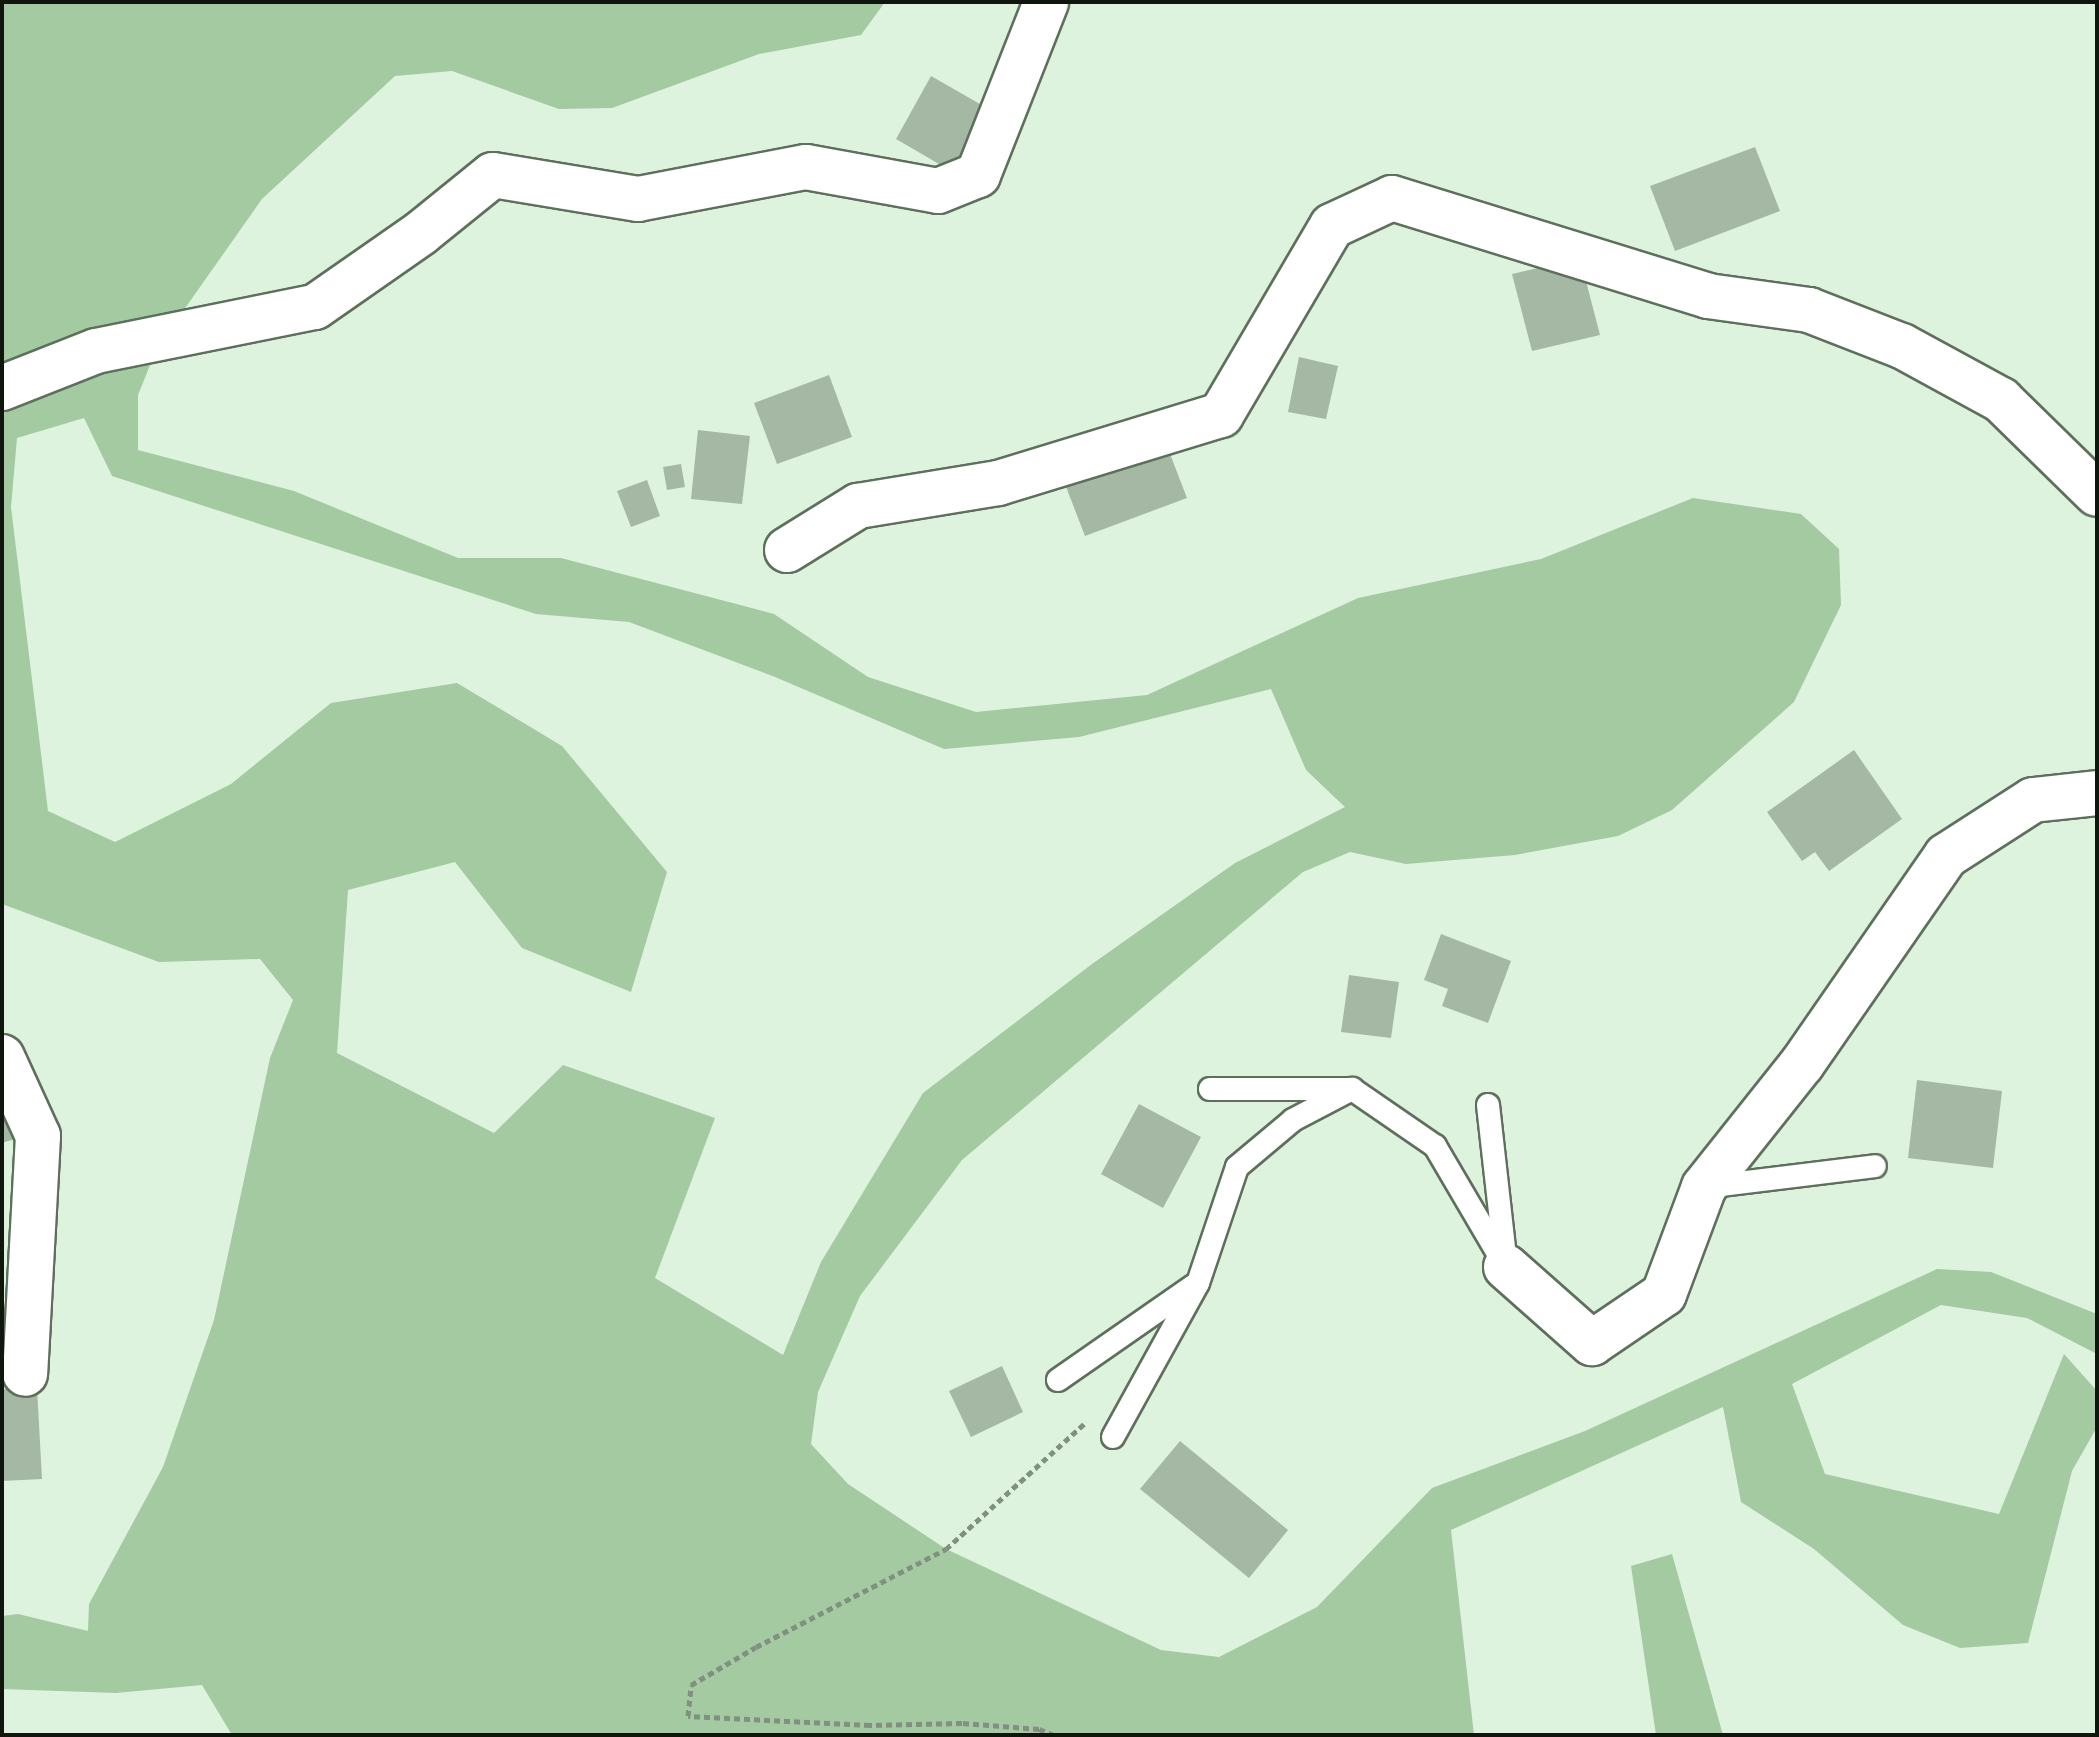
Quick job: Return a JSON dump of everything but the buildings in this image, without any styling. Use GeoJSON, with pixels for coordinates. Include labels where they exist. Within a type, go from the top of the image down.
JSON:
{"type":"FeatureCollection","features":[{"type":"Feature","properties":{"kind":"street"},"geometry":{"type":"LineString","coordinates":[[2,388],[96,351],[315,307],[421,233],[493,175],[638,199],[806,167],[938,191],[978,175],[1046,2]]}},
{"type":"Feature","properties":{"kind":"street"},"geometry":{"type":"LineString","coordinates":[[787,550],[858,506],[998,483],[1221,415],[1332,226],[1392,198],[1708,296],[1809,310],[1902,346],[2001,400],[2097,494]]}},
{"type":"Feature","properties":{"kind":"street"},"geometry":{"type":"LineString","coordinates":[[1506,1267],[1592,1343],[1664,1294],[1704,1187],[1802,1064],[1946,856],[2033,800],[2097,793]]}},
{"type":"Feature","properties":{"kind":"street"},"geometry":{"type":"LineString","coordinates":[[2,1057],[38,1136],[25,1374]]}},
{"type":"Feature","properties":{"kind":"lane"},"geometry":{"type":"LineString","coordinates":[[1210,1089],[1352,1089],[1435,1146],[1506,1267]]}},
{"type":"Feature","properties":{"kind":"lane"},"geometry":{"type":"LineString","coordinates":[[1113,1437],[1198,1283],[1237,1167],[1293,1120],[1352,1089]]}},
{"type":"Feature","properties":{"kind":"lane"},"geometry":{"type":"LineString","coordinates":[[1488,1105],[1506,1267]]}},
{"type":"Feature","properties":{"kind":"lane"},"geometry":{"type":"LineString","coordinates":[[1704,1187],[1875,1166]]}},
{"type":"Feature","properties":{"kind":"lane"},"geometry":{"type":"LineString","coordinates":[[1058,1380],[1198,1283]]}},
{"type":"Feature","properties":{"kind":"path"},"geometry":{"type":"LineString","coordinates":[[1054,1735],[1039,1729],[962,1723],[870,1725],[688,1716],[691,1685],[756,1647],[946,1549],[1088,1420],[1113,1437]]}},
{"type":"Feature","properties":{"kind":"green space"},"geometry":{"type":"Polygon","coordinates":[[[2,2],[885,2],[861,35],[759,54],[612,108],[559,109],[452,71],[395,76],[262,199],[157,348],[138,395],[138,450],[294,491],[458,558],[561,558],[774,614],[868,677],[976,712],[1147,695],[1358,598],[1541,559],[1693,498],[1801,514],[1839,549],[1841,605],[1794,702],[1672,810],[1618,836],[1515,855],[1406,864],[1350,852],[1303,872],[962,1160],[860,1296],[818,1392],[811,1444],[848,1484],[946,1549],[1161,1650],[1219,1657],[1317,1607],[1432,1488],[1585,1431],[1937,1269],[1991,1272],[2097,1314],[2097,1354],[2027,1318],[1941,1305],[1792,1384],[1825,1474],[1999,1514],[2064,1354],[2097,1391],[2097,1427],[2072,1471],[2028,1643],[1960,1648],[1903,1625],[1814,1549],[1741,1502],[1723,1407],[1451,1530],[1474,1735],[232,1735],[202,1685],[116,1693],[2,1689],[2,1616],[18,1614],[88,1631],[89,1604],[163,1467],[214,1320],[270,1058],[293,1000],[260,959],[159,962],[2,904],[2,2]],[[84,418],[17,438],[11,507],[48,811],[115,842],[231,784],[331,703],[457,683],[562,746],[667,872],[631,992],[522,948],[455,862],[348,890],[337,1053],[494,1133],[563,1065],[715,1118],[655,1278],[783,1355],[821,1262],[923,1093],[1092,964],[1235,863],[1345,807],[1306,770],[1271,689],[1079,737],[944,749],[775,677],[629,622],[536,614],[112,476],[84,418]]]}},
{"type":"Feature","properties":{"kind":"green space"},"geometry":{"type":"Polygon","coordinates":[[[1672,1554],[1723,1735],[1656,1735],[1631,1566],[1672,1554]]]}}]}
